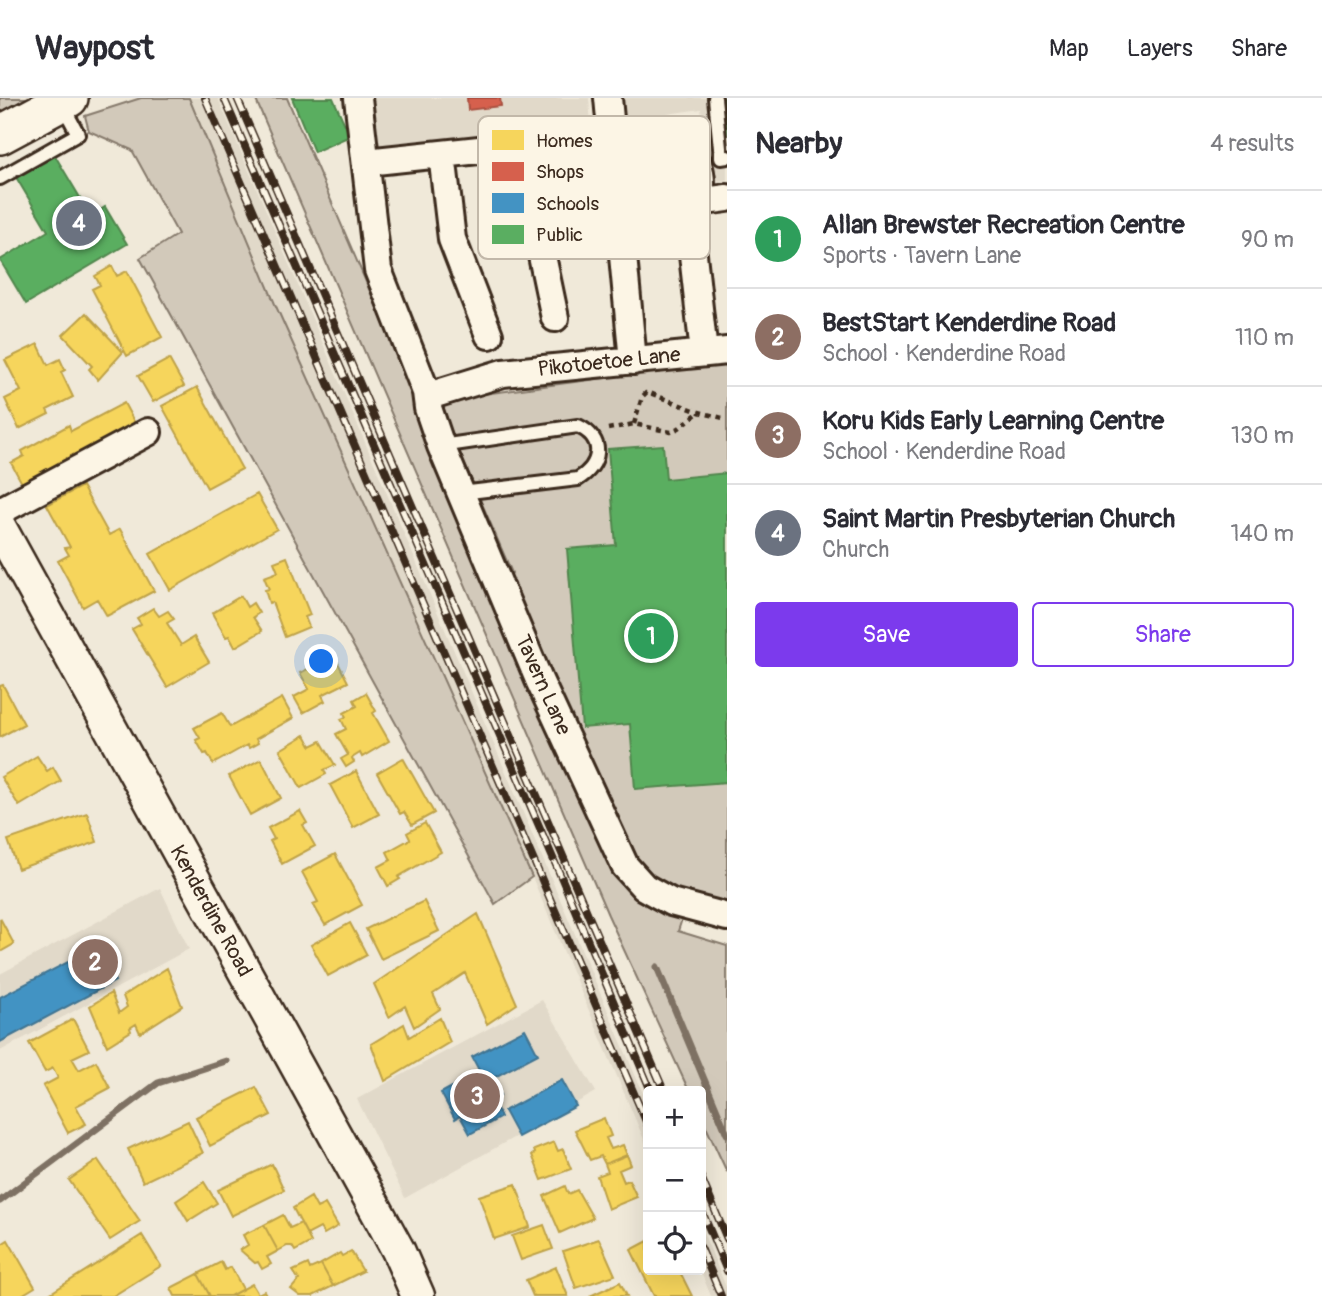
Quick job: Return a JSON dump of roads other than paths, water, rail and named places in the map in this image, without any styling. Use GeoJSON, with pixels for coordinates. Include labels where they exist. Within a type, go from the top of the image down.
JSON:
{"type":"FeatureCollection","features":[{"type":"Feature","properties":{"kind":"main road"},"geometry":{"type":"LineString","coordinates":[[0,135],[65,100]]}},
{"type":"Feature","properties":{"kind":"street"},"geometry":{"type":"LineString","coordinates":[[358,98],[378,270],[426,392]]}},
{"type":"Feature","properties":{"kind":"street"},"geometry":{"type":"LineString","coordinates":[[608,98],[609,116]]}},
{"type":"Feature","properties":{"kind":"street","name":"Pikotoetoe Lane"},"geometry":{"type":"LineString","coordinates":[[366,162],[478,150]]}},
{"type":"Feature","properties":{"kind":"street"},"geometry":{"type":"LineString","coordinates":[[442,154],[453,239],[489,335]]}},
{"type":"Feature","properties":{"kind":"street"},"geometry":{"type":"LineString","coordinates":[[543,259],[555,318]]}},
{"type":"Feature","properties":{"kind":"street"},"geometry":{"type":"LineString","coordinates":[[623,259],[633,361]]}},
{"type":"Feature","properties":{"kind":"street","name":"Pikotoetoe Lane"},"geometry":{"type":"LineString","coordinates":[[426,392],[431,395],[503,373],[715,352],[697,259]]}},
{"type":"Feature","properties":{"kind":"street","name":"Tavern Lane"},"geometry":{"type":"LineString","coordinates":[[426,392],[428,408],[441,446],[539,680],[625,866],[644,887],[671,902],[727,917]]}},
{"type":"Feature","properties":{"kind":"street"},"geometry":{"type":"LineString","coordinates":[[0,511],[148,432]]}},
{"type":"Feature","properties":{"kind":"street","name":"Kenderdine Road"},"geometry":{"type":"LineString","coordinates":[[0,528],[373,1204],[398,1250],[418,1296]]}},
{"type":"Feature","properties":{"kind":"lane"},"geometry":{"type":"LineString","coordinates":[[715,98],[721,158],[727,158]]}},
{"type":"Feature","properties":{"kind":"lane"},"geometry":{"type":"LineString","coordinates":[[0,178],[78,134],[65,100]]}},
{"type":"Feature","properties":{"kind":"lane"},"geometry":{"type":"LineString","coordinates":[[441,446],[578,426],[589,432],[596,445],[597,458],[591,471],[578,479],[461,494]]}},
{"type":"Feature","properties":{"kind":"waterway"},"geometry":{"type":"LineString","coordinates":[[657,967],[727,1134]]}},
{"type":"Feature","properties":{"kind":"waterway"},"geometry":{"type":"LineString","coordinates":[[0,1201],[158,1083],[226,1061]]}},
{"type":"Feature","properties":{"kind":"railway"},"geometry":{"type":"LineString","coordinates":[[205,98],[643,1114]]}},
{"type":"Feature","properties":{"kind":"railway"},"geometry":{"type":"LineString","coordinates":[[224,98],[649,1086]]}},
{"type":"Feature","properties":{"kind":"railway"},"geometry":{"type":"LineString","coordinates":[[237,98],[662,1086]]}},
{"type":"Feature","properties":{"kind":"railway"},"geometry":{"type":"LineString","coordinates":[[706,1189],[727,1239]]}},
{"type":"Feature","properties":{"kind":"railway"},"geometry":{"type":"LineString","coordinates":[[702,1212],[727,1271]]}},
{"type":"Feature","properties":{"kind":"railway"},"geometry":{"type":"LineString","coordinates":[[706,1260],[721,1296]]}},
{"type":"Feature","properties":{"kind":"place","name":"Saint Martin Presbyterian Church"},"geometry":{"type":"Point","coordinates":[79,223]}},
{"type":"Feature","properties":{"kind":"place","name":"Allan Brewster Recreation Centre"},"geometry":{"type":"Point","coordinates":[651,636]}},
{"type":"Feature","properties":{"kind":"place","name":"BestStart Kenderdine Road"},"geometry":{"type":"Point","coordinates":[95,962]}},
{"type":"Feature","properties":{"kind":"place","name":"Koru Kids Early Learning Centre"},"geometry":{"type":"Point","coordinates":[477,1096]}}]}
